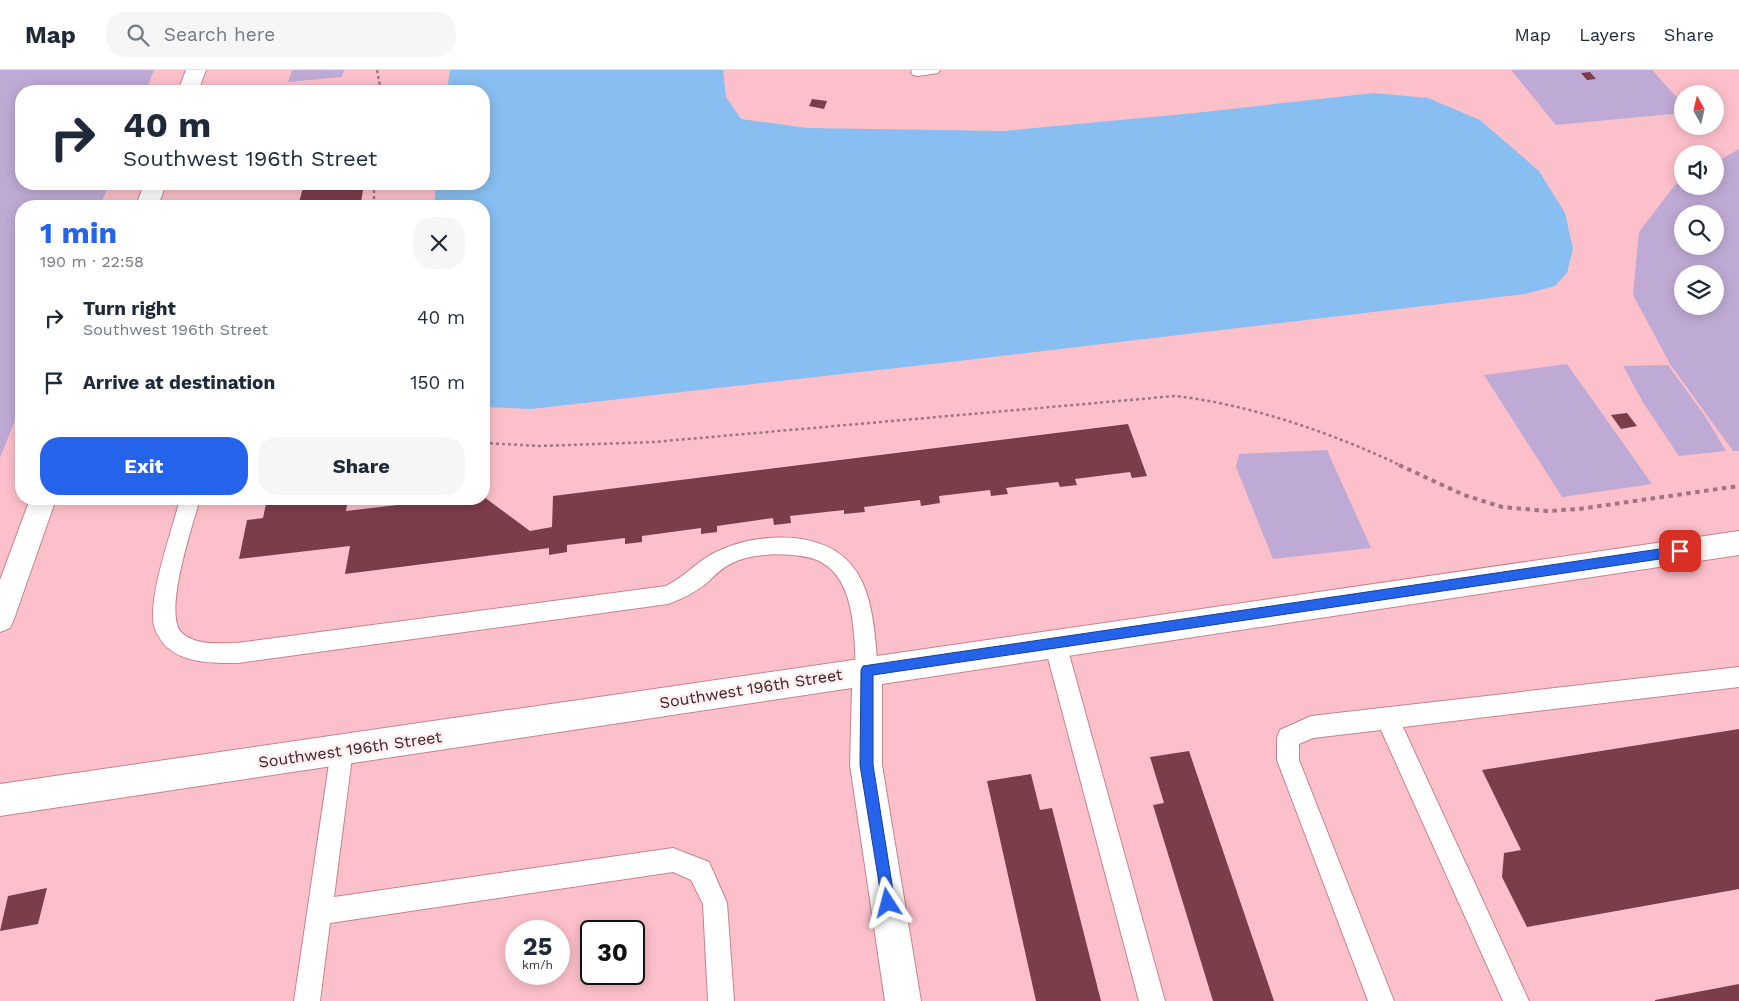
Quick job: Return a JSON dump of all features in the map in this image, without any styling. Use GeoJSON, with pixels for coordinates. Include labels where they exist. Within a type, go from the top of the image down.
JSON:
{"type":"FeatureCollection","features":[{"type":"Feature","properties":{"kind":"street"},"geometry":{"type":"LineString","coordinates":[[190,85],[196,70]]}},
{"type":"Feature","properties":{"kind":"street"},"geometry":{"type":"LineString","coordinates":[[0,619],[41,505]]}},
{"type":"Feature","properties":{"kind":"street","name":"Southwest 196th Street"},"geometry":{"type":"LineString","coordinates":[[0,800],[867,670],[1739,543]]}},
{"type":"Feature","properties":{"kind":"street"},"geometry":{"type":"LineString","coordinates":[[867,670],[866,765],[903,1001]]}},
{"type":"Feature","properties":{"kind":"lane"},"geometry":{"type":"LineString","coordinates":[[918,72],[934,70]]}},
{"type":"Feature","properties":{"kind":"lane"},"geometry":{"type":"LineString","coordinates":[[188,505],[170,576],[164,611],[165,627],[174,641],[188,649],[212,653],[238,652],[668,595],[685,586],[723,557],[756,548],[797,546],[814,549],[831,557],[844,568],[850,577],[860,603],[867,670]]}},
{"type":"Feature","properties":{"kind":"lane"},"geometry":{"type":"LineString","coordinates":[[1055,643],[1152,1001]]}},
{"type":"Feature","properties":{"kind":"lane"},"geometry":{"type":"LineString","coordinates":[[1381,1001],[1288,760],[1288,738],[1311,727],[1739,677]]}},
{"type":"Feature","properties":{"kind":"lane"},"geometry":{"type":"LineString","coordinates":[[1387,718],[1516,1001]]}},
{"type":"Feature","properties":{"kind":"lane"},"geometry":{"type":"LineString","coordinates":[[307,1001],[342,750]]}},
{"type":"Feature","properties":{"kind":"lane"},"geometry":{"type":"LineString","coordinates":[[319,912],[673,860],[700,871],[715,903],[720,1001]]}},
{"type":"Feature","properties":{"kind":"path"},"geometry":{"type":"LineString","coordinates":[[377,70],[380,85]]}},
{"type":"Feature","properties":{"kind":"path"},"geometry":{"type":"LineString","coordinates":[[490,443],[540,446],[654,442],[1176,396],[1194,398],[1260,414],[1356,444],[1464,494],[1502,507],[1547,511],[1579,509],[1739,486]]}},
{"type":"Feature","properties":{"kind":"shaded area"},"geometry":{"type":"Polygon","coordinates":[[[0,70],[154,70],[148,85],[15,85],[15,190],[107,190],[102,200],[15,200],[15,420],[0,458],[0,70]]]}},
{"type":"Feature","properties":{"kind":"shaded area"},"geometry":{"type":"Polygon","coordinates":[[[292,70],[344,70],[342,77],[288,82],[292,70]]]}},
{"type":"Feature","properties":{"kind":"shaded area"},"geometry":{"type":"Polygon","coordinates":[[[1511,70],[1652,70],[1674,94],[1674,114],[1556,125],[1511,70]]]}},
{"type":"Feature","properties":{"kind":"shaded area"},"geometry":{"type":"Polygon","coordinates":[[[1739,149],[1739,451],[1733,451],[1670,364],[1633,295],[1639,232],[1674,186],[1674,195],[1724,195],[1724,158],[1739,149]]]}},
{"type":"Feature","properties":{"kind":"shaded area"},"geometry":{"type":"Polygon","coordinates":[[[1567,364],[1652,484],[1562,497],[1484,375],[1567,364]]]}},
{"type":"Feature","properties":{"kind":"shaded area"},"geometry":{"type":"Polygon","coordinates":[[[1668,365],[1705,416],[1726,451],[1679,456],[1644,404],[1623,366],[1668,365]]]}},
{"type":"Feature","properties":{"kind":"shaded area"},"geometry":{"type":"Polygon","coordinates":[[[1327,450],[1371,548],[1273,559],[1236,467],[1239,454],[1327,450]]]}},
{"type":"Feature","properties":{"kind":"water"},"geometry":{"type":"Polygon","coordinates":[[[450,70],[723,70],[726,97],[741,119],[807,128],[1004,131],[1195,113],[1374,93],[1428,98],[1480,120],[1539,171],[1565,213],[1573,249],[1567,273],[1555,286],[1525,294],[959,361],[531,409],[490,407],[490,200],[435,200],[435,190],[490,190],[490,85],[448,85],[450,70]]]}},
{"type":"Feature","properties":{"kind":"building"},"geometry":{"type":"Polygon","coordinates":[[[1590,72],[1596,79],[1587,80],[1581,73],[1590,72]]]}},
{"type":"Feature","properties":{"kind":"building"},"geometry":{"type":"Polygon","coordinates":[[[812,99],[827,101],[824,109],[809,106],[812,99]]]}},
{"type":"Feature","properties":{"kind":"building"},"geometry":{"type":"Polygon","coordinates":[[[302,190],[363,190],[361,200],[300,200],[302,190]]]}},
{"type":"Feature","properties":{"kind":"building"},"geometry":{"type":"Polygon","coordinates":[[[1627,413],[1637,426],[1621,429],[1611,415],[1627,413]]]}},
{"type":"Feature","properties":{"kind":"building"},"geometry":{"type":"Polygon","coordinates":[[[1128,424],[1147,476],[1132,478],[1130,472],[1075,479],[1077,485],[1060,487],[1058,482],[1006,488],[1008,494],[991,496],[990,490],[939,496],[940,503],[921,506],[920,500],[864,507],[865,512],[844,514],[844,510],[790,516],[791,523],[774,525],[773,518],[717,526],[717,532],[701,534],[701,528],[642,536],[642,542],[625,544],[625,538],[567,545],[567,552],[549,555],[549,548],[345,574],[350,546],[239,559],[247,520],[263,518],[266,505],[347,505],[346,511],[397,505],[490,505],[490,501],[530,531],[552,527],[553,496],[1128,424]]]}},
{"type":"Feature","properties":{"kind":"building"},"geometry":{"type":"Polygon","coordinates":[[[1739,729],[1739,889],[1527,927],[1502,877],[1504,853],[1521,850],[1482,770],[1739,729]]]}},
{"type":"Feature","properties":{"kind":"building"},"geometry":{"type":"Polygon","coordinates":[[[1189,751],[1274,1001],[1213,1001],[1153,805],[1164,803],[1150,757],[1189,751]]]}},
{"type":"Feature","properties":{"kind":"building"},"geometry":{"type":"Polygon","coordinates":[[[1031,774],[1040,810],[1052,808],[1101,1001],[1036,1001],[987,781],[1031,774]]]}},
{"type":"Feature","properties":{"kind":"building"},"geometry":{"type":"Polygon","coordinates":[[[47,888],[38,924],[0,931],[8,896],[47,888]]]}},
{"type":"Feature","properties":{"kind":"building"},"geometry":{"type":"Polygon","coordinates":[[[1739,984],[1739,1001],[1655,1001],[1655,1000],[1739,984]]]}},
{"type":"Feature","properties":{"kind":"route"},"geometry":{"type":"LineString","coordinates":[[888,903],[866,765],[867,670],[1680,551]]}}]}
